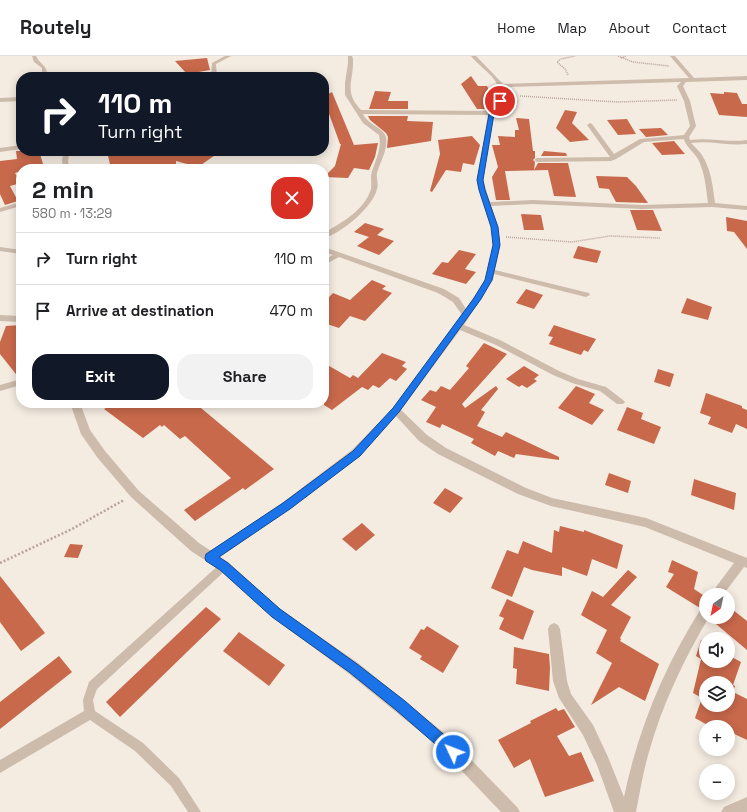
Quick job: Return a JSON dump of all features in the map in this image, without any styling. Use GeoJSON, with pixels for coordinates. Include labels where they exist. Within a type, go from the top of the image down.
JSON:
{"type":"FeatureCollection","features":[{"type":"Feature","properties":{"kind":"street"},"geometry":{"type":"LineString","coordinates":[[34,56],[36,61],[44,68],[45,72]]}},
{"type":"Feature","properties":{"kind":"street"},"geometry":{"type":"LineString","coordinates":[[213,72],[212,68],[214,63],[228,56]]}},
{"type":"Feature","properties":{"kind":"street"},"geometry":{"type":"LineString","coordinates":[[329,233],[348,220],[364,206],[374,189],[374,174],[380,158],[382,136],[380,133],[363,122],[359,112],[347,94],[347,81],[353,61],[350,56]]}},
{"type":"Feature","properties":{"kind":"street"},"geometry":{"type":"LineString","coordinates":[[210,558],[286,506],[356,454],[396,410],[466,315],[489,280],[497,245],[495,227],[480,180],[491,114],[500,101],[501,90],[473,56]]}},
{"type":"Feature","properties":{"kind":"street"},"geometry":{"type":"LineString","coordinates":[[672,56],[693,80]]}},
{"type":"Feature","properties":{"kind":"street"},"geometry":{"type":"LineString","coordinates":[[501,90],[570,83],[684,81],[747,78]]}},
{"type":"Feature","properties":{"kind":"street"},"geometry":{"type":"LineString","coordinates":[[684,81],[680,86],[686,99],[693,126],[686,140]]}},
{"type":"Feature","properties":{"kind":"street"},"geometry":{"type":"LineString","coordinates":[[0,100],[16,99]]}},
{"type":"Feature","properties":{"kind":"street"},"geometry":{"type":"LineString","coordinates":[[359,112],[491,114]]}},
{"type":"Feature","properties":{"kind":"street"},"geometry":{"type":"LineString","coordinates":[[590,125],[614,158]]}},
{"type":"Feature","properties":{"kind":"street"},"geometry":{"type":"LineString","coordinates":[[537,160],[608,160],[614,158],[642,140],[658,138],[737,143],[747,142]]}},
{"type":"Feature","properties":{"kind":"street"},"geometry":{"type":"LineString","coordinates":[[686,140],[696,150],[702,160],[710,186],[712,205]]}},
{"type":"Feature","properties":{"kind":"street"},"geometry":{"type":"LineString","coordinates":[[0,150],[16,148]]}},
{"type":"Feature","properties":{"kind":"street"},"geometry":{"type":"LineString","coordinates":[[487,204],[533,202],[642,207],[712,205],[747,208]]}},
{"type":"Feature","properties":{"kind":"street"},"geometry":{"type":"LineString","coordinates":[[0,210],[16,205]]}},
{"type":"Feature","properties":{"kind":"street"},"geometry":{"type":"LineString","coordinates":[[1,251],[16,252]]}},
{"type":"Feature","properties":{"kind":"street"},"geometry":{"type":"LineString","coordinates":[[329,251],[442,291],[456,300],[466,315]]}},
{"type":"Feature","properties":{"kind":"street"},"geometry":{"type":"LineString","coordinates":[[329,260],[339,254]]}},
{"type":"Feature","properties":{"kind":"street"},"geometry":{"type":"LineString","coordinates":[[491,271],[586,295]]}},
{"type":"Feature","properties":{"kind":"street"},"geometry":{"type":"LineString","coordinates":[[0,318],[16,319]]}},
{"type":"Feature","properties":{"kind":"street"},"geometry":{"type":"LineString","coordinates":[[458,326],[499,343],[556,373],[603,390],[620,402]]}},
{"type":"Feature","properties":{"kind":"street"},"geometry":{"type":"LineString","coordinates":[[0,388],[16,383]]}},
{"type":"Feature","properties":{"kind":"street"},"geometry":{"type":"LineString","coordinates":[[77,408],[85,430],[101,454],[135,494],[166,519],[196,547],[210,558],[224,566],[276,613],[353,668],[444,742],[512,812]]}},
{"type":"Feature","properties":{"kind":"street"},"geometry":{"type":"LineString","coordinates":[[396,410],[424,438],[442,451],[522,491],[551,502],[646,523],[745,562],[722,588]]}},
{"type":"Feature","properties":{"kind":"street"},"geometry":{"type":"LineString","coordinates":[[628,812],[644,744],[667,687],[688,642],[699,623]]}},
{"type":"Feature","properties":{"kind":"street"},"geometry":{"type":"LineString","coordinates":[[554,630],[560,680],[566,698],[588,730],[603,762],[622,812]]}},
{"type":"Feature","properties":{"kind":"street"},"geometry":{"type":"LineString","coordinates":[[729,812],[747,805]]}},
{"type":"Feature","properties":{"kind":"lane"},"geometry":{"type":"LineString","coordinates":[[195,812],[175,782],[139,748],[90,714],[88,700],[94,686],[224,566]]}},
{"type":"Feature","properties":{"kind":"lane"},"geometry":{"type":"LineString","coordinates":[[0,767],[90,714]]}},
{"type":"Feature","properties":{"kind":"path"},"geometry":{"type":"LineString","coordinates":[[570,83],[565,69],[558,62],[561,59],[574,56]]}},
{"type":"Feature","properties":{"kind":"path"},"geometry":{"type":"LineString","coordinates":[[618,56],[633,62],[682,66]]}},
{"type":"Feature","properties":{"kind":"path"},"geometry":{"type":"LineString","coordinates":[[620,58],[626,56]]}},
{"type":"Feature","properties":{"kind":"path"},"geometry":{"type":"LineString","coordinates":[[501,90],[606,101],[658,102],[686,99]]}},
{"type":"Feature","properties":{"kind":"path"},"geometry":{"type":"LineString","coordinates":[[496,236],[572,242],[610,236],[660,238]]}},
{"type":"Feature","properties":{"kind":"path"},"geometry":{"type":"LineString","coordinates":[[0,563],[72,529],[135,494]]}},
{"type":"Feature","properties":{"kind":"building"},"geometry":{"type":"Polygon","coordinates":[[[207,58],[210,70],[185,72],[175,61],[207,58]]]}},
{"type":"Feature","properties":{"kind":"building"},"geometry":{"type":"Polygon","coordinates":[[[471,76],[478,86],[487,86],[488,109],[477,109],[461,84],[471,76]]]}},
{"type":"Feature","properties":{"kind":"building"},"geometry":{"type":"Polygon","coordinates":[[[375,91],[391,92],[388,101],[408,101],[408,109],[369,109],[375,91]]]}},
{"type":"Feature","properties":{"kind":"building"},"geometry":{"type":"Polygon","coordinates":[[[332,92],[354,145],[378,143],[375,157],[369,170],[354,168],[348,178],[329,177],[329,172],[335,166],[341,144],[329,114],[329,94],[332,92]]]}},
{"type":"Feature","properties":{"kind":"building"},"geometry":{"type":"Polygon","coordinates":[[[724,92],[737,93],[742,104],[747,104],[747,117],[719,115],[710,93],[724,94],[724,92]]]}},
{"type":"Feature","properties":{"kind":"building"},"geometry":{"type":"Polygon","coordinates":[[[565,110],[577,112],[572,123],[589,140],[570,142],[556,128],[565,110]]]}},
{"type":"Feature","properties":{"kind":"building"},"geometry":{"type":"Polygon","coordinates":[[[368,116],[408,116],[407,121],[433,122],[431,141],[387,148],[388,137],[386,133],[370,120],[368,116]]]}},
{"type":"Feature","properties":{"kind":"building"},"geometry":{"type":"Polygon","coordinates":[[[516,118],[529,119],[533,151],[535,151],[535,158],[533,160],[535,162],[534,170],[538,163],[568,163],[576,197],[554,196],[548,170],[505,171],[510,200],[496,200],[492,177],[498,167],[492,145],[500,145],[498,136],[515,137],[515,130],[519,130],[516,118]]]}},
{"type":"Feature","properties":{"kind":"building"},"geometry":{"type":"Polygon","coordinates":[[[627,119],[636,134],[618,135],[607,120],[627,119]]]}},
{"type":"Feature","properties":{"kind":"building"},"geometry":{"type":"Polygon","coordinates":[[[661,128],[668,135],[646,137],[639,129],[661,128]]]}},
{"type":"Feature","properties":{"kind":"building"},"geometry":{"type":"Polygon","coordinates":[[[472,136],[480,145],[474,165],[463,163],[461,172],[446,170],[432,192],[430,191],[440,154],[438,140],[472,136]]]}},
{"type":"Feature","properties":{"kind":"building"},"geometry":{"type":"Polygon","coordinates":[[[674,141],[685,154],[662,155],[652,143],[674,141]]]}},
{"type":"Feature","properties":{"kind":"building"},"geometry":{"type":"Polygon","coordinates":[[[544,151],[566,153],[567,156],[541,156],[544,151]]]}},
{"type":"Feature","properties":{"kind":"building"},"geometry":{"type":"Polygon","coordinates":[[[17,156],[41,156],[43,164],[16,164],[16,184],[10,186],[16,197],[16,202],[5,205],[0,194],[0,161],[17,159],[17,156]]]}},
{"type":"Feature","properties":{"kind":"building"},"geometry":{"type":"Polygon","coordinates":[[[108,156],[214,156],[202,164],[187,164],[176,161],[176,164],[110,164],[108,156]]]}},
{"type":"Feature","properties":{"kind":"building"},"geometry":{"type":"Polygon","coordinates":[[[596,176],[627,177],[636,186],[648,203],[616,202],[609,189],[599,188],[596,176]]]}},
{"type":"Feature","properties":{"kind":"building"},"geometry":{"type":"Polygon","coordinates":[[[630,210],[653,210],[662,231],[637,230],[630,210]]]}},
{"type":"Feature","properties":{"kind":"building"},"geometry":{"type":"Polygon","coordinates":[[[521,214],[541,215],[544,230],[524,230],[521,214]]]}},
{"type":"Feature","properties":{"kind":"building"},"geometry":{"type":"Polygon","coordinates":[[[726,217],[747,221],[747,249],[734,232],[727,231],[726,217]]]}},
{"type":"Feature","properties":{"kind":"building"},"geometry":{"type":"Polygon","coordinates":[[[365,223],[384,229],[377,235],[394,241],[379,255],[357,246],[369,237],[354,232],[365,223]]]}},
{"type":"Feature","properties":{"kind":"building"},"geometry":{"type":"Polygon","coordinates":[[[578,246],[601,251],[597,263],[573,258],[578,246]]]}},
{"type":"Feature","properties":{"kind":"building"},"geometry":{"type":"Polygon","coordinates":[[[459,250],[476,254],[465,269],[476,272],[466,284],[432,274],[442,262],[448,263],[459,250]]]}},
{"type":"Feature","properties":{"kind":"building"},"geometry":{"type":"Polygon","coordinates":[[[372,280],[386,286],[382,289],[392,293],[365,321],[350,316],[339,328],[329,325],[329,297],[333,293],[350,300],[372,280]]]}},
{"type":"Feature","properties":{"kind":"building"},"geometry":{"type":"Polygon","coordinates":[[[526,289],[543,295],[534,309],[516,303],[526,289]]]}},
{"type":"Feature","properties":{"kind":"building"},"geometry":{"type":"Polygon","coordinates":[[[687,298],[712,307],[708,320],[681,313],[687,298]]]}},
{"type":"Feature","properties":{"kind":"building"},"geometry":{"type":"Polygon","coordinates":[[[16,325],[16,374],[0,354],[0,342],[6,326],[16,325]]]}},
{"type":"Feature","properties":{"kind":"building"},"geometry":{"type":"Polygon","coordinates":[[[554,325],[596,339],[588,352],[584,350],[581,355],[549,344],[553,337],[548,336],[554,325]]]}},
{"type":"Feature","properties":{"kind":"building"},"geometry":{"type":"Polygon","coordinates":[[[484,343],[507,354],[462,404],[465,408],[496,386],[498,389],[481,410],[485,412],[477,426],[502,437],[506,432],[559,457],[559,460],[516,454],[514,458],[498,451],[495,456],[471,443],[474,439],[442,424],[440,428],[426,422],[436,407],[421,400],[430,390],[436,392],[441,386],[450,390],[469,368],[466,366],[484,343]]]}},
{"type":"Feature","properties":{"kind":"building"},"geometry":{"type":"Polygon","coordinates":[[[382,353],[406,362],[402,366],[407,369],[396,381],[390,378],[379,388],[373,385],[368,390],[362,387],[332,410],[329,408],[329,366],[350,378],[353,375],[358,378],[382,353]]]}},
{"type":"Feature","properties":{"kind":"building"},"geometry":{"type":"Polygon","coordinates":[[[524,366],[539,375],[534,379],[537,381],[527,388],[522,385],[519,387],[506,379],[524,366]]]}},
{"type":"Feature","properties":{"kind":"building"},"geometry":{"type":"Polygon","coordinates":[[[658,369],[674,374],[670,387],[654,382],[658,369]]]}},
{"type":"Feature","properties":{"kind":"building"},"geometry":{"type":"Polygon","coordinates":[[[576,386],[595,394],[589,403],[604,410],[592,425],[558,408],[576,386]]]}},
{"type":"Feature","properties":{"kind":"building"},"geometry":{"type":"Polygon","coordinates":[[[706,393],[742,406],[742,408],[747,410],[747,429],[736,424],[732,433],[708,424],[711,417],[700,413],[706,393]]]}},
{"type":"Feature","properties":{"kind":"building"},"geometry":{"type":"Polygon","coordinates":[[[627,407],[643,413],[641,419],[661,427],[654,444],[617,430],[627,407]]]}},
{"type":"Feature","properties":{"kind":"building"},"geometry":{"type":"Polygon","coordinates":[[[201,408],[274,469],[245,490],[243,488],[195,521],[184,510],[231,478],[185,436],[180,439],[164,425],[162,427],[160,425],[143,438],[104,409],[201,408]]]}},
{"type":"Feature","properties":{"kind":"building"},"geometry":{"type":"Polygon","coordinates":[[[609,473],[631,481],[628,493],[605,485],[609,473]]]}},
{"type":"Feature","properties":{"kind":"building"},"geometry":{"type":"Polygon","coordinates":[[[694,479],[736,493],[734,510],[691,495],[694,479]]]}},
{"type":"Feature","properties":{"kind":"building"},"geometry":{"type":"Polygon","coordinates":[[[445,488],[463,498],[450,513],[433,503],[445,488]]]}},
{"type":"Feature","properties":{"kind":"building"},"geometry":{"type":"Polygon","coordinates":[[[362,523],[375,535],[356,551],[342,539],[362,523]]]}},
{"type":"Feature","properties":{"kind":"building"},"geometry":{"type":"Polygon","coordinates":[[[560,526],[584,532],[584,530],[623,545],[617,569],[592,559],[587,576],[562,567],[562,576],[524,567],[512,597],[491,588],[507,550],[518,554],[523,541],[552,553],[554,530],[559,532],[560,526]]]}},
{"type":"Feature","properties":{"kind":"building"},"geometry":{"type":"Polygon","coordinates":[[[70,544],[83,545],[78,558],[64,557],[70,544]]]}},
{"type":"Feature","properties":{"kind":"building"},"geometry":{"type":"Polygon","coordinates":[[[672,560],[698,572],[694,589],[699,592],[699,607],[666,587],[674,574],[668,572],[672,560]]]}},
{"type":"Feature","properties":{"kind":"building"},"geometry":{"type":"Polygon","coordinates":[[[628,570],[637,577],[611,605],[631,617],[620,638],[620,641],[659,664],[645,701],[619,687],[591,705],[612,663],[596,653],[607,630],[581,615],[592,591],[603,597],[628,570]]]}},
{"type":"Feature","properties":{"kind":"building"},"geometry":{"type":"Polygon","coordinates":[[[0,576],[45,633],[21,651],[0,622],[0,576]]]}},
{"type":"Feature","properties":{"kind":"building"},"geometry":{"type":"Polygon","coordinates":[[[507,599],[534,611],[523,640],[499,629],[504,618],[499,616],[507,599]]]}},
{"type":"Feature","properties":{"kind":"building"},"geometry":{"type":"Polygon","coordinates":[[[206,607],[221,619],[120,717],[106,702],[206,607]]]}},
{"type":"Feature","properties":{"kind":"building"},"geometry":{"type":"Polygon","coordinates":[[[735,612],[747,621],[747,650],[735,640],[735,632],[726,632],[716,624],[735,624],[735,612]]]}},
{"type":"Feature","properties":{"kind":"building"},"geometry":{"type":"Polygon","coordinates":[[[427,626],[459,646],[443,673],[420,659],[422,656],[409,648],[421,629],[424,630],[427,626]]]}},
{"type":"Feature","properties":{"kind":"building"},"geometry":{"type":"Polygon","coordinates":[[[239,632],[285,665],[269,686],[223,651],[239,632]]]}},
{"type":"Feature","properties":{"kind":"building"},"geometry":{"type":"Polygon","coordinates":[[[699,646],[699,658],[696,656],[699,646]]]}},
{"type":"Feature","properties":{"kind":"building"},"geometry":{"type":"Polygon","coordinates":[[[514,647],[549,654],[549,691],[516,684],[517,669],[513,668],[514,647]]]}},
{"type":"Feature","properties":{"kind":"building"},"geometry":{"type":"Polygon","coordinates":[[[59,656],[72,672],[0,729],[0,702],[59,656]]]}},
{"type":"Feature","properties":{"kind":"building"},"geometry":{"type":"Polygon","coordinates":[[[735,659],[741,662],[735,679],[735,676],[699,676],[699,696],[693,693],[699,668],[735,668],[735,659]]]}},
{"type":"Feature","properties":{"kind":"building"},"geometry":{"type":"Polygon","coordinates":[[[735,693],[747,699],[747,740],[735,734],[735,720],[699,720],[695,718],[699,707],[699,712],[735,712],[735,693]]]}},
{"type":"Feature","properties":{"kind":"building"},"geometry":{"type":"Polygon","coordinates":[[[556,708],[558,711],[564,709],[575,727],[557,736],[569,756],[581,752],[594,781],[545,797],[530,759],[514,768],[498,740],[556,708]]]}},
{"type":"Feature","properties":{"kind":"route"},"geometry":{"type":"LineString","coordinates":[[453,752],[444,742],[400,705],[353,668],[276,613],[224,566],[210,558],[261,521],[313,487],[356,454],[396,410],[478,299],[489,280],[497,245],[495,227],[480,180],[486,141],[492,118],[491,114],[500,101]]}}]}
